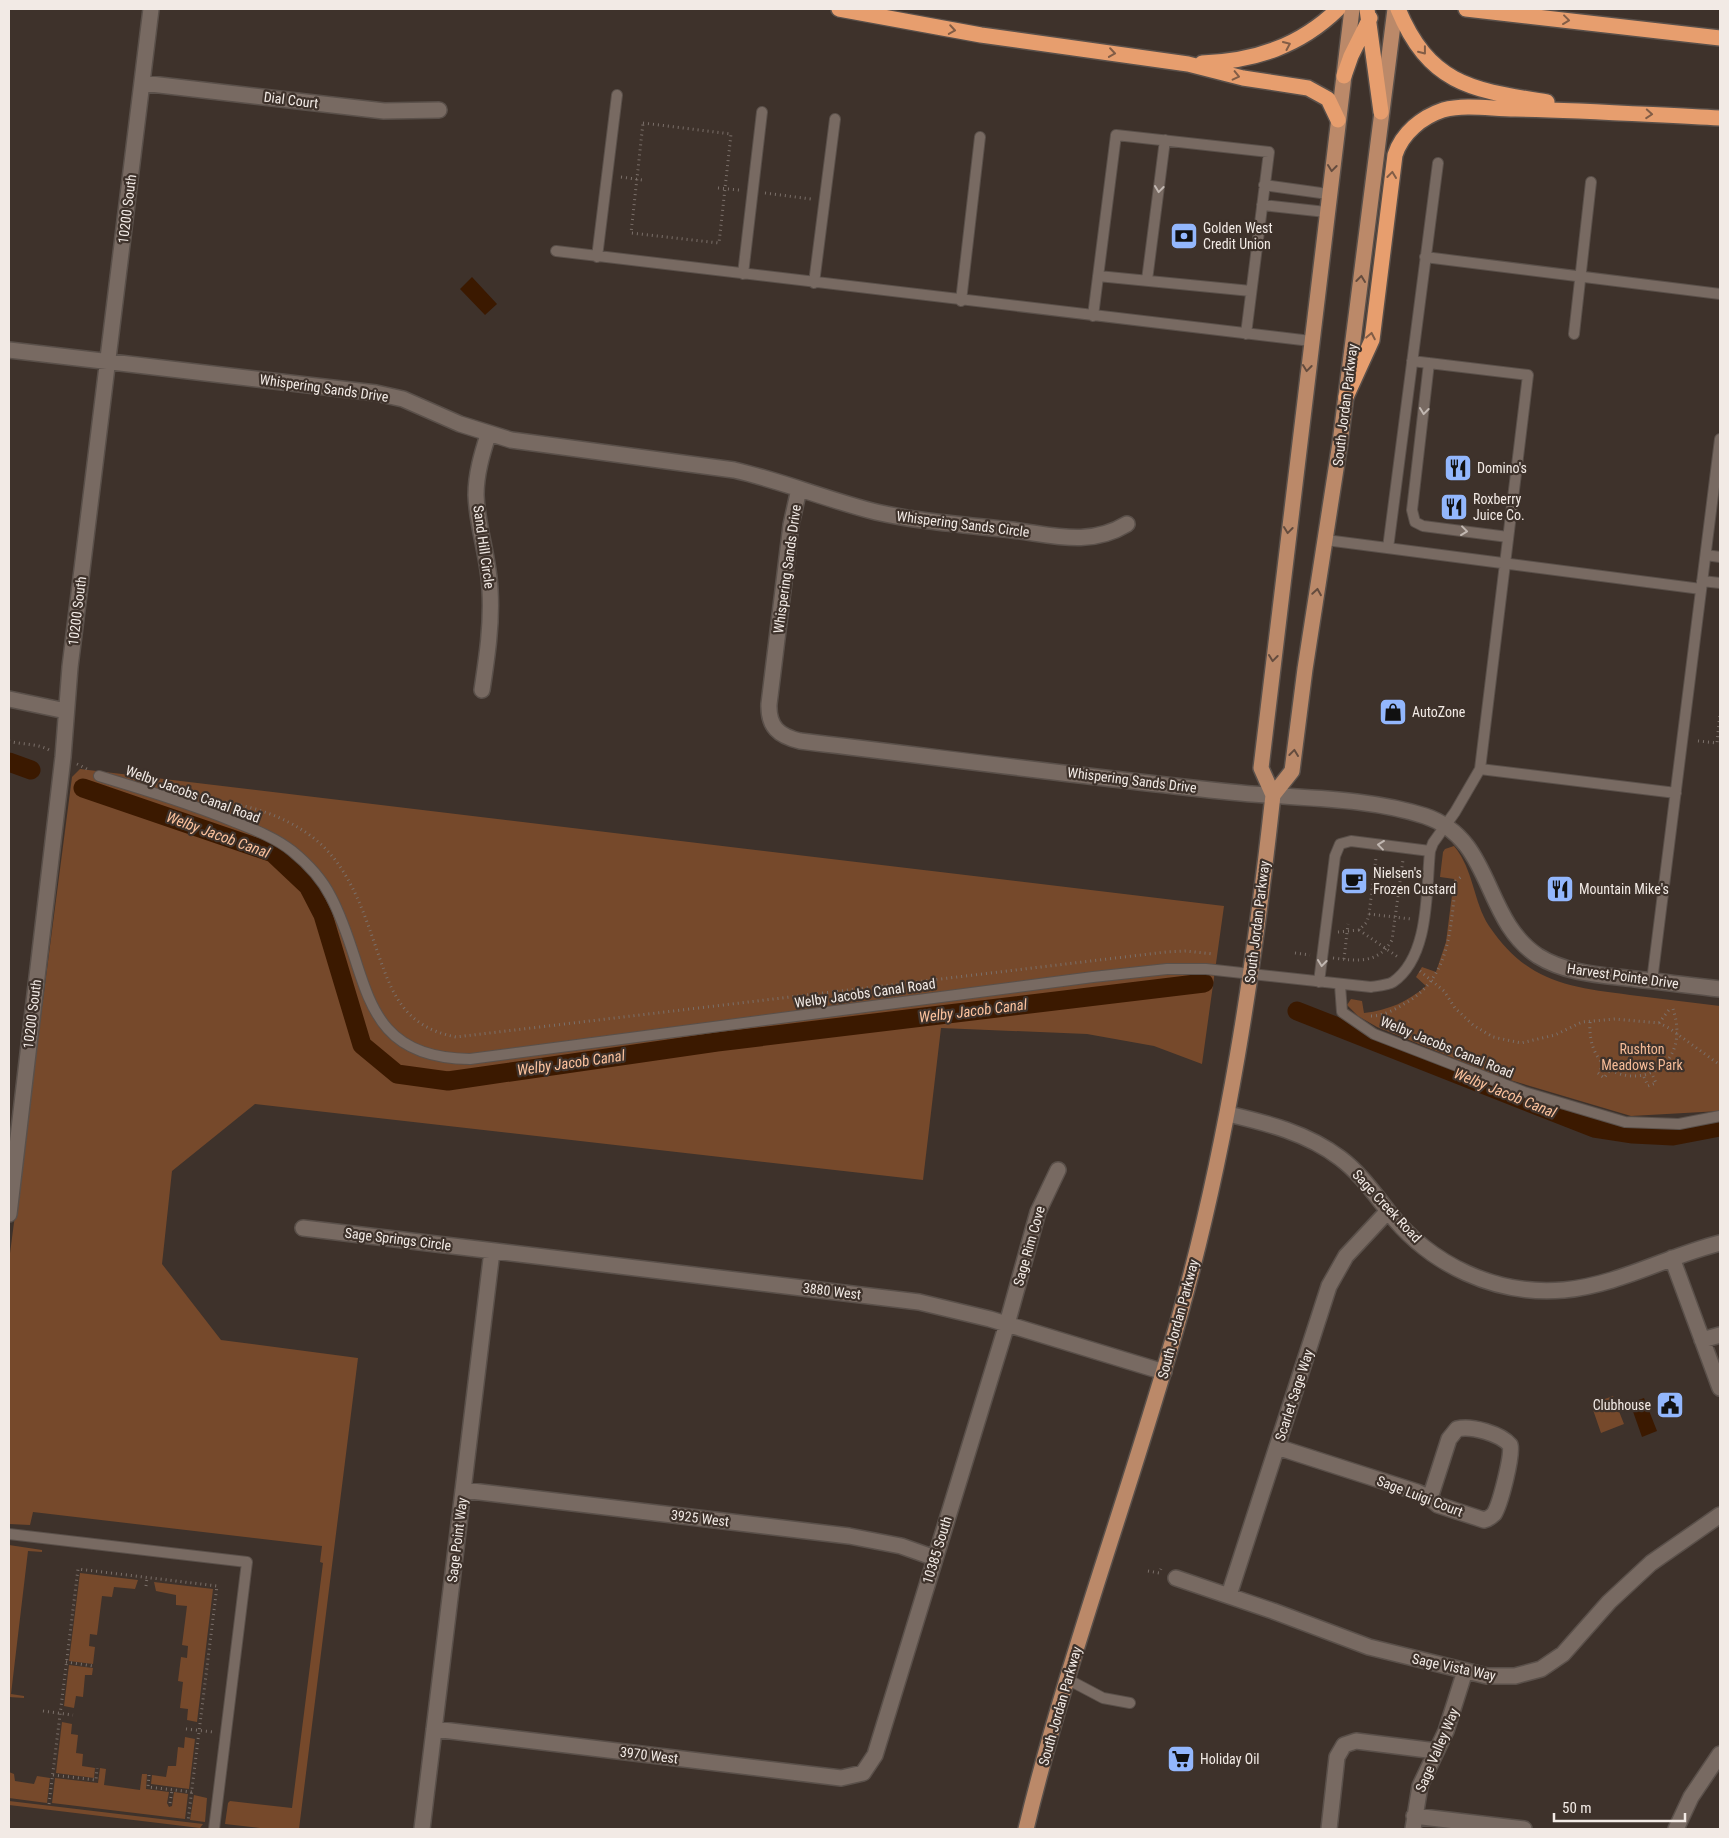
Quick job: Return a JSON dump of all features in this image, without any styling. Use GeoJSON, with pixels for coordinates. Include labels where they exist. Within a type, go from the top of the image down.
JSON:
{"type":"FeatureCollection","features":[{"type":"Feature","properties":{"kind":"highway"},"geometry":{"type":"LineString","coordinates":[[840,9],[981,35],[1188,64],[1243,78],[1316,90],[1328,99],[1338,120]]}},
{"type":"Feature","properties":{"kind":"highway"},"geometry":{"type":"LineString","coordinates":[[1188,64],[1220,62],[1280,48],[1306,36],[1338,9]]}},
{"type":"Feature","properties":{"kind":"highway"},"geometry":{"type":"LineString","coordinates":[[1397,9],[1422,51],[1443,72],[1458,82],[1494,94],[1601,110]]}},
{"type":"Feature","properties":{"kind":"highway"},"geometry":{"type":"LineString","coordinates":[[1466,9],[1720,38]]}},
{"type":"Feature","properties":{"kind":"highway"},"geometry":{"type":"LineString","coordinates":[[1344,76],[1371,12]]}},
{"type":"Feature","properties":{"kind":"highway"},"geometry":{"type":"LineString","coordinates":[[1371,12],[1381,112]]}},
{"type":"Feature","properties":{"kind":"highway"},"geometry":{"type":"LineString","coordinates":[[1346,397],[1372,340],[1397,148],[1405,135],[1428,117],[1441,111],[1460,107],[1601,110],[1720,118]]}},
{"type":"Feature","properties":{"kind":"main road"},"geometry":{"type":"LineString","coordinates":[[1273,795],[1261,768],[1328,194],[1352,9]]}},
{"type":"Feature","properties":{"kind":"main road","name":"South Jordan Parkway"},"geometry":{"type":"LineString","coordinates":[[1026,1829],[1067,1679],[1164,1372],[1199,1244],[1228,1114],[1251,974],[1273,795],[1292,771],[1346,397],[1381,112],[1397,9]]}},
{"type":"Feature","properties":{"kind":"street","name":"10200 South"},"geometry":{"type":"LineString","coordinates":[[9,1214],[63,757],[66,711],[151,9]]}},
{"type":"Feature","properties":{"kind":"street","name":"Dial Court"},"geometry":{"type":"LineString","coordinates":[[142,83],[384,111],[439,110]]}},
{"type":"Feature","properties":{"kind":"street","name":"Whispering Sands Drive"},"geometry":{"type":"LineString","coordinates":[[9,350],[376,393],[403,399],[488,435],[534,444],[734,470],[767,477],[799,489],[791,525],[769,704],[770,721],[781,735],[800,741],[1223,791],[1273,795]]}},
{"type":"Feature","properties":{"kind":"street","name":"Sand Hill Circle"},"geometry":{"type":"LineString","coordinates":[[482,690],[489,640],[490,592],[488,565],[476,495],[478,470],[488,435]]}},
{"type":"Feature","properties":{"kind":"street","name":"Whispering Sands Circle"},"geometry":{"type":"LineString","coordinates":[[799,489],[877,512],[1080,539],[1112,533],[1126,524]]}},
{"type":"Feature","properties":{"kind":"street"},"geometry":{"type":"LineString","coordinates":[[9,699],[66,711]]}},
{"type":"Feature","properties":{"kind":"street","name":"Harvest Pointe Drive"},"geometry":{"type":"LineString","coordinates":[[1273,795],[1400,809],[1428,817],[1445,825],[1458,834],[1472,852],[1507,925],[1526,946],[1550,962],[1577,972],[1720,989]]}},
{"type":"Feature","properties":{"kind":"street","name":"Sage Creek Road"},"geometry":{"type":"LineString","coordinates":[[1228,1114],[1269,1124],[1321,1146],[1358,1174],[1377,1194],[1388,1211],[1437,1258],[1481,1280],[1522,1289],[1548,1291],[1580,1288],[1617,1278],[1720,1243]]}},
{"type":"Feature","properties":{"kind":"street","name":"Sage Rim Cove"},"geometry":{"type":"LineString","coordinates":[[1007,1324],[1038,1212],[1058,1170]]}},
{"type":"Feature","properties":{"kind":"street","name":"Scarlet Sage Way"},"geometry":{"type":"LineString","coordinates":[[1229,1595],[1334,1275],[1350,1251],[1388,1211]]}},
{"type":"Feature","properties":{"kind":"street","name":"Sage Springs Circle"},"geometry":{"type":"LineString","coordinates":[[303,1228],[492,1251]]}},
{"type":"Feature","properties":{"kind":"street","name":"3880 West"},"geometry":{"type":"LineString","coordinates":[[492,1251],[919,1302],[1007,1324],[1164,1372]]}},
{"type":"Feature","properties":{"kind":"street","name":"Sage Point Way"},"geometry":{"type":"LineString","coordinates":[[422,1829],[492,1251]]}},
{"type":"Feature","properties":{"kind":"street"},"geometry":{"type":"LineString","coordinates":[[1672,1258],[1720,1388]]}},
{"type":"Feature","properties":{"kind":"street","name":"10385 South"},"geometry":{"type":"LineString","coordinates":[[863,1773],[874,1755],[1007,1324]]}},
{"type":"Feature","properties":{"kind":"street"},"geometry":{"type":"LineString","coordinates":[[1702,1340],[1720,1334]]}},
{"type":"Feature","properties":{"kind":"street","name":"Sage Luigi Court"},"geometry":{"type":"LineString","coordinates":[[1277,1447],[1430,1498],[1438,1505],[1484,1520],[1489,1518],[1496,1510],[1511,1455],[1510,1445],[1502,1439],[1470,1428],[1457,1429],[1449,1439],[1430,1498]]}},
{"type":"Feature","properties":{"kind":"street","name":"3925 West"},"geometry":{"type":"LineString","coordinates":[[463,1490],[849,1536],[901,1546],[935,1558]]}},
{"type":"Feature","properties":{"kind":"street","name":"Sage Vista Way"},"geometry":{"type":"LineString","coordinates":[[1176,1578],[1229,1595],[1369,1647],[1487,1676],[1515,1676],[1541,1669],[1563,1654],[1609,1602],[1651,1563],[1720,1515]]}},
{"type":"Feature","properties":{"kind":"street","name":"Sage Valley Way"},"geometry":{"type":"LineString","coordinates":[[1413,1823],[1420,1786],[1454,1712],[1466,1671]]}},
{"type":"Feature","properties":{"kind":"street","name":"3970 West"},"geometry":{"type":"LineString","coordinates":[[434,1729],[841,1778],[863,1773]]}},
{"type":"Feature","properties":{"kind":"street"},"geometry":{"type":"LineString","coordinates":[[1329,1829],[1338,1757],[1344,1745],[1356,1742],[1436,1751]]}},
{"type":"Feature","properties":{"kind":"street"},"geometry":{"type":"LineString","coordinates":[[1676,1829],[1691,1797],[1720,1754]]}},
{"type":"Feature","properties":{"kind":"street"},"geometry":{"type":"LineString","coordinates":[[1413,1823],[1524,1829]]}},
{"type":"Feature","properties":{"kind":"lane"},"geometry":{"type":"LineString","coordinates":[[598,256],[617,95]]}},
{"type":"Feature","properties":{"kind":"lane"},"geometry":{"type":"LineString","coordinates":[[743,274],[762,112]]}},
{"type":"Feature","properties":{"kind":"lane"},"geometry":{"type":"LineString","coordinates":[[814,283],[835,119]]}},
{"type":"Feature","properties":{"kind":"lane"},"geometry":{"type":"LineString","coordinates":[[1093,316],[1116,135],[1269,152],[1246,334]]}},
{"type":"Feature","properties":{"kind":"lane"},"geometry":{"type":"LineString","coordinates":[[961,300],[980,137]]}},
{"type":"Feature","properties":{"kind":"lane"},"geometry":{"type":"LineString","coordinates":[[1147,280],[1165,140]]}},
{"type":"Feature","properties":{"kind":"lane"},"geometry":{"type":"LineString","coordinates":[[1388,548],[1438,163]]}},
{"type":"Feature","properties":{"kind":"lane"},"geometry":{"type":"LineString","coordinates":[[1574,334],[1591,182]]}},
{"type":"Feature","properties":{"kind":"lane"},"geometry":{"type":"LineString","coordinates":[[1264,186],[1328,194]]}},
{"type":"Feature","properties":{"kind":"lane"},"geometry":{"type":"LineString","coordinates":[[1262,205],[1326,212]]}},
{"type":"Feature","properties":{"kind":"lane"},"geometry":{"type":"LineString","coordinates":[[556,251],[1311,341]]}},
{"type":"Feature","properties":{"kind":"lane"},"geometry":{"type":"LineString","coordinates":[[1425,257],[1720,294]]}},
{"type":"Feature","properties":{"kind":"lane"},"geometry":{"type":"LineString","coordinates":[[1098,276],[1251,291]]}},
{"type":"Feature","properties":{"kind":"lane"},"geometry":{"type":"LineString","coordinates":[[1340,985],[1371,987],[1392,983],[1410,965],[1421,940],[1430,851],[1480,769],[1528,375],[1412,361]]}},
{"type":"Feature","properties":{"kind":"lane"},"geometry":{"type":"LineString","coordinates":[[1429,362],[1412,510],[1415,522],[1423,526],[1508,537]]}},
{"type":"Feature","properties":{"kind":"lane"},"geometry":{"type":"LineString","coordinates":[[1652,981],[1720,439]]}},
{"type":"Feature","properties":{"kind":"lane"},"geometry":{"type":"LineString","coordinates":[[1326,540],[1505,563],[1702,585],[1720,584]]}},
{"type":"Feature","properties":{"kind":"lane"},"geometry":{"type":"LineString","coordinates":[[1706,555],[1720,557]]}},
{"type":"Feature","properties":{"kind":"lane"},"geometry":{"type":"LineString","coordinates":[[1480,769],[1676,793]]}},
{"type":"Feature","properties":{"kind":"lane","name":"Welby Jacobs Canal Road"},"geometry":{"type":"LineString","coordinates":[[99,776],[212,812],[275,839],[291,850],[320,880],[331,896],[360,980],[377,1015],[397,1038],[409,1047],[436,1058],[470,1059],[1093,977],[1196,969],[1340,985],[1342,1012],[1374,1034],[1524,1092],[1625,1122],[1679,1124],[1720,1116]]}},
{"type":"Feature","properties":{"kind":"lane"},"geometry":{"type":"LineString","coordinates":[[1319,982],[1335,856],[1340,844],[1351,841],[1430,851]]}},
{"type":"Feature","properties":{"kind":"lane"},"geometry":{"type":"LineString","coordinates":[[9,1534],[247,1562],[214,1829]]}},
{"type":"Feature","properties":{"kind":"lane"},"geometry":{"type":"LineString","coordinates":[[1067,1679],[1103,1698],[1130,1703]]}},
{"type":"Feature","properties":{"kind":"path"},"geometry":{"type":"LineString","coordinates":[[643,123],[731,134],[725,188],[718,243],[631,233],[643,123]]}},
{"type":"Feature","properties":{"kind":"path"},"geometry":{"type":"LineString","coordinates":[[620,178],[642,180]]}},
{"type":"Feature","properties":{"kind":"path"},"geometry":{"type":"LineString","coordinates":[[718,188],[742,190]]}},
{"type":"Feature","properties":{"kind":"path"},"geometry":{"type":"LineString","coordinates":[[762,193],[814,199]]}},
{"type":"Feature","properties":{"kind":"path"},"geometry":{"type":"LineString","coordinates":[[1698,741],[1717,743],[1720,713]]}},
{"type":"Feature","properties":{"kind":"path"},"geometry":{"type":"LineString","coordinates":[[220,801],[273,814],[305,832],[324,848],[341,868],[354,891],[374,941],[385,977],[398,1000],[421,1025],[456,1037],[1166,952],[1195,951],[1213,954]]}},
{"type":"Feature","properties":{"kind":"path"},"geometry":{"type":"LineString","coordinates":[[1330,957],[1359,961],[1374,958],[1388,948],[1392,940],[1397,917],[1404,853]]}},
{"type":"Feature","properties":{"kind":"path"},"geometry":{"type":"LineString","coordinates":[[1337,932],[1347,933],[1359,930],[1367,922],[1376,858]]}},
{"type":"Feature","properties":{"kind":"path"},"geometry":{"type":"LineString","coordinates":[[1372,886],[1400,889]]}},
{"type":"Feature","properties":{"kind":"path"},"geometry":{"type":"LineString","coordinates":[[1369,914],[1397,917]]}},
{"type":"Feature","properties":{"kind":"path"},"geometry":{"type":"LineString","coordinates":[[1344,959],[1348,924]]}},
{"type":"Feature","properties":{"kind":"path"},"geometry":{"type":"LineString","coordinates":[[1359,930],[1388,948],[1401,959]]}},
{"type":"Feature","properties":{"kind":"path"},"geometry":{"type":"LineString","coordinates":[[1296,953],[1314,955]]}},
{"type":"Feature","properties":{"kind":"path"},"geometry":{"type":"LineString","coordinates":[[1420,971],[1444,991],[1454,1008],[1473,1026],[1493,1037],[1521,1043],[1555,1035],[1582,1022],[1615,1019],[1659,1023],[1720,1065]]}},
{"type":"Feature","properties":{"kind":"path"},"geometry":{"type":"LineString","coordinates":[[1590,1022],[1589,1037],[1593,1050],[1604,1065],[1610,1070],[1628,1076],[1644,1077],[1652,1074],[1668,1061],[1678,1035],[1678,1022],[1672,1006],[1673,999]]}},
{"type":"Feature","properties":{"kind":"path"},"geometry":{"type":"LineString","coordinates":[[1659,1023],[1672,1006]]}},
{"type":"Feature","properties":{"kind":"path"},"geometry":{"type":"LineString","coordinates":[[1604,1065],[1598,1073],[1604,1078],[1610,1070]]}},
{"type":"Feature","properties":{"kind":"path"},"geometry":{"type":"LineString","coordinates":[[1644,1077],[1648,1086],[1656,1083],[1652,1074]]}},
{"type":"Feature","properties":{"kind":"path"},"geometry":{"type":"LineString","coordinates":[[49,1804],[78,1569],[147,1577],[217,1586],[188,1821]]}},
{"type":"Feature","properties":{"kind":"path"},"geometry":{"type":"LineString","coordinates":[[146,1586],[147,1577]]}},
{"type":"Feature","properties":{"kind":"path"},"geometry":{"type":"LineString","coordinates":[[66,1662],[93,1666]]}},
{"type":"Feature","properties":{"kind":"path"},"geometry":{"type":"LineString","coordinates":[[43,1711],[73,1715]]}},
{"type":"Feature","properties":{"kind":"path"},"geometry":{"type":"LineString","coordinates":[[186,1729],[216,1732]]}},
{"type":"Feature","properties":{"kind":"path"},"geometry":{"type":"LineString","coordinates":[[53,1775],[96,1780],[97,1768]]}},
{"type":"Feature","properties":{"kind":"path"},"geometry":{"type":"LineString","coordinates":[[149,1775],[148,1786],[192,1792]]}},
{"type":"Feature","properties":{"kind":"path"},"geometry":{"type":"LineString","coordinates":[[170,1803],[172,1790]]}},
{"type":"Feature","properties":{"kind":"green space"},"geometry":{"type":"Polygon","coordinates":[[[80,769],[1224,906],[1202,1064],[1154,1046],[1087,1034],[941,1028],[923,1180],[255,1104],[172,1171],[162,1264],[221,1340],[358,1358],[299,1829],[268,1829],[225,1824],[228,1803],[230,1801],[292,1808],[323,1563],[320,1562],[322,1546],[33,1512],[30,1525],[9,1524],[9,1261],[72,777],[80,769]]]}},
{"type":"Feature","properties":{"kind":"green space","name":"Rushton Meadows Park"},"geometry":{"type":"Polygon","coordinates":[[[1454,846],[1466,865],[1489,926],[1503,945],[1534,970],[1550,979],[1587,989],[1720,1006],[1720,1111],[1631,1116],[1500,1077],[1377,1027],[1358,1016],[1347,1005],[1351,999],[1362,1001],[1364,1013],[1382,1010],[1405,1001],[1426,986],[1416,977],[1422,967],[1436,972],[1446,942],[1454,879],[1440,877],[1443,852],[1445,849],[1454,846]]]}},
{"type":"Feature","properties":{"kind":"green space"},"geometry":{"type":"Polygon","coordinates":[[[1613,1396],[1624,1424],[1601,1433],[1591,1404],[1613,1396]]]}},
{"type":"Feature","properties":{"kind":"green space"},"geometry":{"type":"Polygon","coordinates":[[[9,1545],[42,1550],[42,1552],[28,1551],[11,1694],[24,1696],[24,1698],[9,1697],[9,1545]]]}},
{"type":"Feature","properties":{"kind":"green space"},"geometry":{"type":"Polygon","coordinates":[[[80,1573],[138,1580],[135,1589],[114,1587],[112,1597],[102,1596],[97,1635],[90,1634],[89,1646],[95,1647],[93,1664],[69,1661],[80,1573]]]}},
{"type":"Feature","properties":{"kind":"green space"},"geometry":{"type":"Polygon","coordinates":[[[154,1582],[213,1589],[197,1722],[187,1720],[188,1709],[180,1708],[183,1682],[178,1681],[181,1657],[187,1658],[188,1646],[182,1645],[187,1606],[176,1605],[176,1595],[156,1591],[154,1582]]]}},
{"type":"Feature","properties":{"kind":"green space"},"geometry":{"type":"Polygon","coordinates":[[[69,1665],[93,1668],[92,1675],[85,1675],[83,1697],[76,1696],[74,1708],[64,1706],[69,1665]]]}},
{"type":"Feature","properties":{"kind":"green space"},"geometry":{"type":"Polygon","coordinates":[[[62,1722],[72,1724],[71,1734],[78,1735],[76,1753],[83,1754],[82,1766],[95,1768],[94,1778],[56,1773],[62,1722]]]}},
{"type":"Feature","properties":{"kind":"green space"},"geometry":{"type":"Polygon","coordinates":[[[185,1737],[195,1739],[189,1789],[151,1784],[152,1775],[166,1777],[168,1766],[176,1766],[178,1747],[184,1748],[185,1737]]]}},
{"type":"Feature","properties":{"kind":"green space"},"geometry":{"type":"Polygon","coordinates":[[[100,1768],[106,1769],[104,1785],[140,1790],[142,1774],[147,1774],[146,1789],[169,1792],[167,1803],[169,1807],[172,1806],[174,1792],[188,1794],[185,1819],[52,1803],[55,1778],[98,1783],[100,1768]]]}},
{"type":"Feature","properties":{"kind":"green space"},"geometry":{"type":"Polygon","coordinates":[[[9,1772],[14,1774],[15,1781],[34,1784],[37,1776],[50,1778],[47,1803],[9,1798],[9,1772]]]}},
{"type":"Feature","properties":{"kind":"green space"},"geometry":{"type":"Polygon","coordinates":[[[194,1795],[207,1798],[205,1822],[190,1820],[194,1795]]]}},
{"type":"Feature","properties":{"kind":"green space"},"geometry":{"type":"Polygon","coordinates":[[[9,1801],[203,1824],[200,1828],[9,1805],[9,1801]]]}},
{"type":"Feature","properties":{"kind":"shaded area"},"geometry":{"type":"Polygon","coordinates":[[[472,277],[497,304],[485,315],[460,289],[472,277]]]}},
{"type":"Feature","properties":{"kind":"shaded area"},"geometry":{"type":"Polygon","coordinates":[[[1644,1398],[1657,1431],[1642,1437],[1630,1403],[1644,1398]]]}},
{"type":"Feature","properties":{"kind":"waterway","name":"Welby Jacob Canal"},"geometry":{"type":"LineString","coordinates":[[9,762],[31,770]]}},
{"type":"Feature","properties":{"kind":"waterway","name":"Welby Jacob Canal"},"geometry":{"type":"LineString","coordinates":[[83,788],[273,853],[308,886],[323,915],[362,1045],[397,1074],[448,1081],[717,1042],[1204,983]]}},
{"type":"Feature","properties":{"kind":"waterway","name":"Welby Jacob Canal"},"geometry":{"type":"LineString","coordinates":[[1297,1011],[1594,1128],[1633,1134],[1673,1136],[1720,1127]]}},
{"type":"Feature","properties":{"kind":"place","name":"Golden West Credit Union"},"geometry":{"type":"Point","coordinates":[1184,236]}},
{"type":"Feature","properties":{"kind":"place","name":"Domino's"},"geometry":{"type":"Point","coordinates":[1458,468]}},
{"type":"Feature","properties":{"kind":"place","name":"Roxberry Juice Co."},"geometry":{"type":"Point","coordinates":[1454,507]}},
{"type":"Feature","properties":{"kind":"place","name":"AutoZone"},"geometry":{"type":"Point","coordinates":[1393,712]}},
{"type":"Feature","properties":{"kind":"place","name":"Nielsen's Frozen Custard"},"geometry":{"type":"Point","coordinates":[1354,881]}},
{"type":"Feature","properties":{"kind":"place","name":"Mountain Mike's"},"geometry":{"type":"Point","coordinates":[1560,889]}},
{"type":"Feature","properties":{"kind":"place","name":"Clubhouse"},"geometry":{"type":"Point","coordinates":[1670,1405]}},
{"type":"Feature","properties":{"kind":"place","name":"Holiday Oil"},"geometry":{"type":"Point","coordinates":[1181,1759]}}]}
